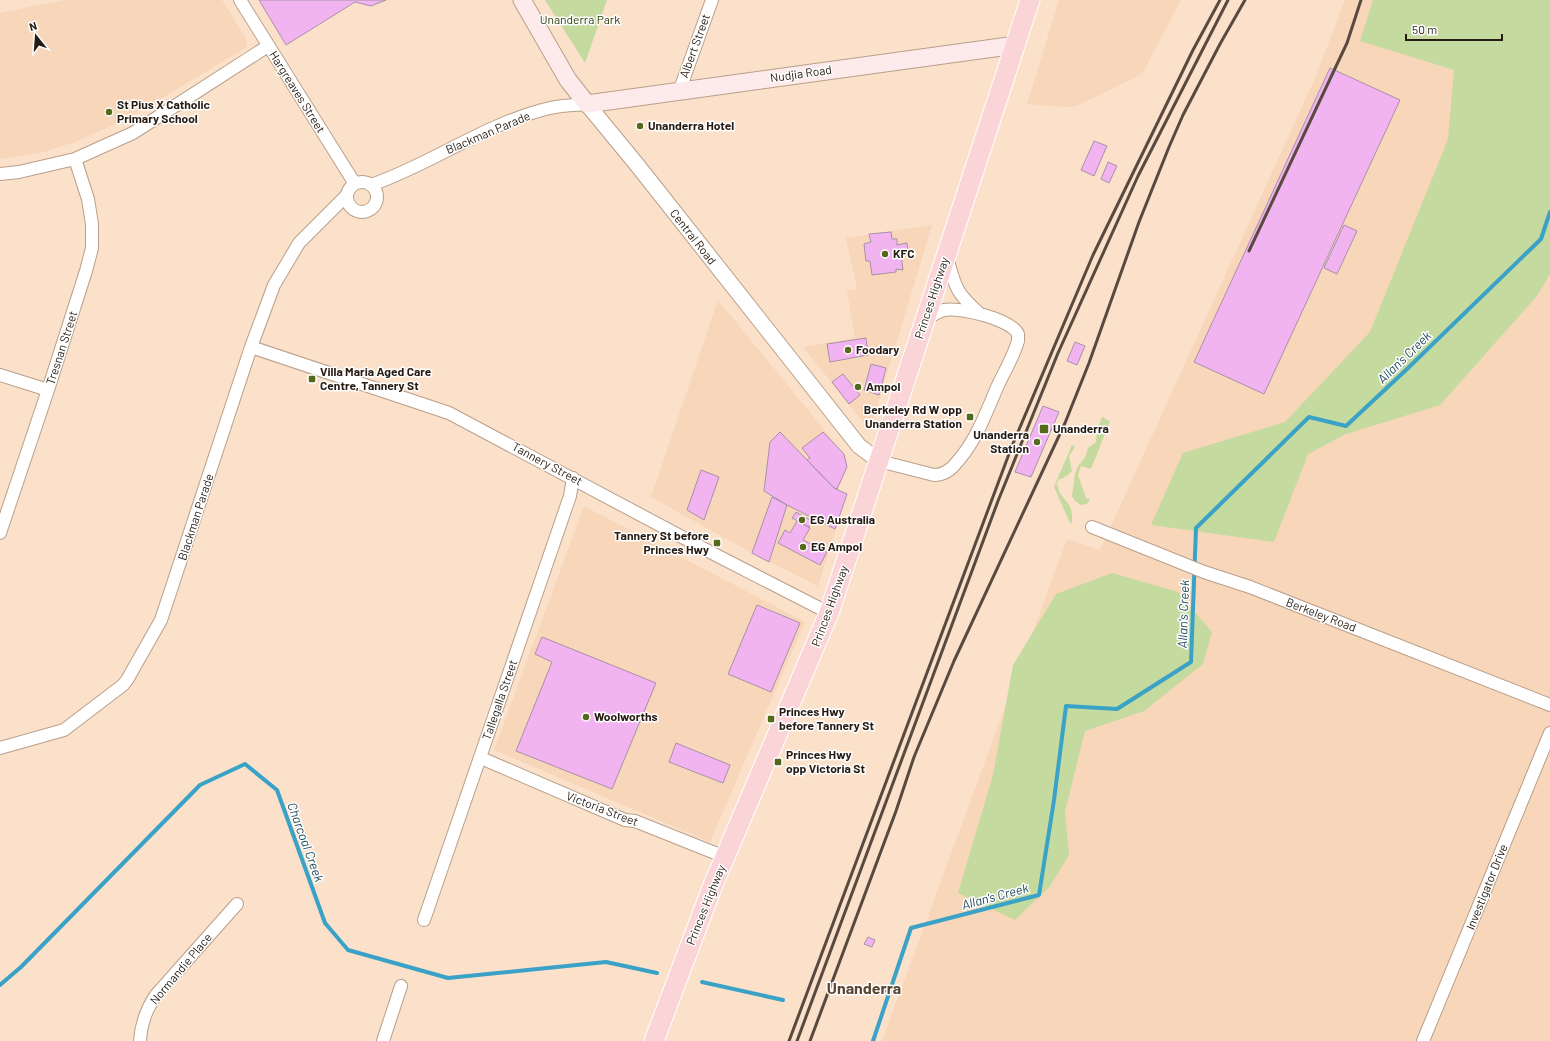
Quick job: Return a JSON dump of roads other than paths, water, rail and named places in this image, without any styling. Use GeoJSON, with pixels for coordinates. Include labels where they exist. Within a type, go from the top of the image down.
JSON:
{"type":"FeatureCollection","features":[{"type":"Feature","properties":{"kind":"main road","name":"Central Road"},"geometry":{"type":"LineString","coordinates":[[522,0],[568,80],[587,104]]}},
{"type":"Feature","properties":{"kind":"main road","name":"Princes Highway"},"geometry":{"type":"LineString","coordinates":[[654,1041],[725,857],[829,613],[1030,0]]}},
{"type":"Feature","properties":{"kind":"main road","name":"Nudjia Road"},"geometry":{"type":"LineString","coordinates":[[587,104],[1016,45]]}},
{"type":"Feature","properties":{"kind":"street","name":"Hargreaves Street"},"geometry":{"type":"LineString","coordinates":[[240,0],[355,184]]}},
{"type":"Feature","properties":{"kind":"street","name":"Albert Street"},"geometry":{"type":"LineString","coordinates":[[679,92],[712,0]]}},
{"type":"Feature","properties":{"kind":"street"},"geometry":{"type":"LineString","coordinates":[[0,174],[18,172],[75,159],[134,133],[268,46]]}},
{"type":"Feature","properties":{"kind":"street","name":"Blackman Parade"},"geometry":{"type":"LineString","coordinates":[[374,190],[394,177],[460,143],[520,117],[550,108],[587,104]]}},
{"type":"Feature","properties":{"kind":"street","name":"Central Road"},"geometry":{"type":"LineString","coordinates":[[587,104],[638,166],[859,446],[879,461]]}},
{"type":"Feature","properties":{"kind":"street","name":"Tresnan Street"},"geometry":{"type":"LineString","coordinates":[[0,533],[48,390],[92,248],[92,224],[88,199],[75,159]]}},
{"type":"Feature","properties":{"kind":"street"},"geometry":{"type":"LineString","coordinates":[[363,182],[374,190],[377,198],[374,206],[368,211],[360,212],[353,208],[348,202],[347,195],[351,187],[355,184],[363,182]]}},
{"type":"Feature","properties":{"kind":"street","name":"Blackman Parade"},"geometry":{"type":"LineString","coordinates":[[0,748],[64,730],[123,685],[127,680],[161,620],[251,347],[274,285],[299,243],[347,195]]}},
{"type":"Feature","properties":{"kind":"street","name":"Blackman Parade"},"geometry":{"type":"LineString","coordinates":[[322,221],[353,208]]}},
{"type":"Feature","properties":{"kind":"street"},"geometry":{"type":"LineString","coordinates":[[946,256],[958,290],[966,302],[981,314]]}},
{"type":"Feature","properties":{"kind":"street"},"geometry":{"type":"LineString","coordinates":[[879,461],[928,474],[938,475],[947,472],[970,445],[1019,338],[1017,331],[1012,327],[981,314],[949,310],[939,312],[925,320]]}},
{"type":"Feature","properties":{"kind":"street","name":"Tannery Street"},"geometry":{"type":"LineString","coordinates":[[251,347],[448,413],[714,554],[829,613]]}},
{"type":"Feature","properties":{"kind":"street"},"geometry":{"type":"LineString","coordinates":[[0,375],[48,390]]}},
{"type":"Feature","properties":{"kind":"street","name":"Tallegalla Street"},"geometry":{"type":"LineString","coordinates":[[424,920],[570,496],[573,478]]}},
{"type":"Feature","properties":{"kind":"street","name":"Berkeley Road"},"geometry":{"type":"LineString","coordinates":[[1092,526],[1204,572],[1250,587],[1550,705]]}},
{"type":"Feature","properties":{"kind":"street","name":"Investigator Drive"},"geometry":{"type":"LineString","coordinates":[[1423,1041],[1550,733]]}},
{"type":"Feature","properties":{"kind":"street","name":"Victoria Street"},"geometry":{"type":"LineString","coordinates":[[480,758],[625,820],[635,821],[725,857]]}},
{"type":"Feature","properties":{"kind":"street","name":"Normandie Place"},"geometry":{"type":"LineString","coordinates":[[140,1041],[140,1031],[146,1011],[156,995],[237,904]]}},
{"type":"Feature","properties":{"kind":"street"},"geometry":{"type":"LineString","coordinates":[[383,1041],[401,986]]}},
{"type":"Feature","properties":{"kind":"waterway","name":"Allan's Creek"},"geometry":{"type":"LineString","coordinates":[[873,1041],[911,928],[1039,895],[1054,800],[1066,706],[1117,709],[1191,662],[1196,528],[1309,417],[1346,426],[1541,239],[1550,212]]}},
{"type":"Feature","properties":{"kind":"waterway","name":"Charcoal Creek"},"geometry":{"type":"LineString","coordinates":[[0,985],[21,967],[200,785],[245,764],[277,790],[325,923],[348,950],[448,978],[606,962],[657,973]]}},
{"type":"Feature","properties":{"kind":"waterway","name":"Charcoal Creek"},"geometry":{"type":"LineString","coordinates":[[702,982],[783,1000]]}},
{"type":"Feature","properties":{"kind":"waterway","name":"Charcoal Creek"},"geometry":{"type":"LineString","coordinates":[[853,993],[890,990]]}},
{"type":"Feature","properties":{"kind":"railway"},"geometry":{"type":"LineString","coordinates":[[789,1041],[1012,446],[1093,255],[1193,50],[1220,0]]}},
{"type":"Feature","properties":{"kind":"railway"},"geometry":{"type":"LineString","coordinates":[[797,1041],[998,501],[1058,353],[1138,176],[1228,0]]}},
{"type":"Feature","properties":{"kind":"railway"},"geometry":{"type":"LineString","coordinates":[[810,1041],[896,811],[914,757],[954,661],[1065,423],[1089,363],[1139,222],[1183,115],[1245,0]]}},
{"type":"Feature","properties":{"kind":"railway"},"geometry":{"type":"LineString","coordinates":[[1249,251],[1347,43],[1361,0]]}},
{"type":"Feature","properties":{"kind":"place","name":"St Pius X Catholic Primary School"},"geometry":{"type":"Point","coordinates":[109,112]}},
{"type":"Feature","properties":{"kind":"place","name":"Unanderra Hotel"},"geometry":{"type":"Point","coordinates":[640,126]}},
{"type":"Feature","properties":{"kind":"place","name":"KFC"},"geometry":{"type":"Point","coordinates":[885,254]}},
{"type":"Feature","properties":{"kind":"place","name":"Foodary"},"geometry":{"type":"Point","coordinates":[848,350]}},
{"type":"Feature","properties":{"kind":"place","name":"Villa Maria Aged Care Centre, Tannery St"},"geometry":{"type":"Point","coordinates":[312,379]}},
{"type":"Feature","properties":{"kind":"place","name":"Ampol"},"geometry":{"type":"Point","coordinates":[858,387]}},
{"type":"Feature","properties":{"kind":"place","name":"Berkeley Rd W opp Unanderra Station"},"geometry":{"type":"Point","coordinates":[970,417]}},
{"type":"Feature","properties":{"kind":"place","name":"Unanderra"},"geometry":{"type":"Point","coordinates":[1044,429]}},
{"type":"Feature","properties":{"kind":"place","name":"Unanderra Station"},"geometry":{"type":"Point","coordinates":[1037,442]}},
{"type":"Feature","properties":{"kind":"place","name":"EG Australia"},"geometry":{"type":"Point","coordinates":[802,520]}},
{"type":"Feature","properties":{"kind":"place","name":"Tannery St before Princes Hwy"},"geometry":{"type":"Point","coordinates":[717,543]}},
{"type":"Feature","properties":{"kind":"place","name":"EG Ampol"},"geometry":{"type":"Point","coordinates":[803,547]}},
{"type":"Feature","properties":{"kind":"place","name":"Woolworths"},"geometry":{"type":"Point","coordinates":[586,717]}},
{"type":"Feature","properties":{"kind":"place","name":"Princes Hwy before Tannery St"},"geometry":{"type":"Point","coordinates":[771,719]}},
{"type":"Feature","properties":{"kind":"place","name":"Princes Hwy opp Victoria St"},"geometry":{"type":"Point","coordinates":[778,762]}},
{"type":"Feature","properties":{"kind":"district","name":"Unanderra"},"geometry":{"type":"Point","coordinates":[864,988]}},
{"type":"Feature","properties":{"kind":"park label","name":"Unanderra Park"},"geometry":{"type":"Point","coordinates":[580,20]}}]}
